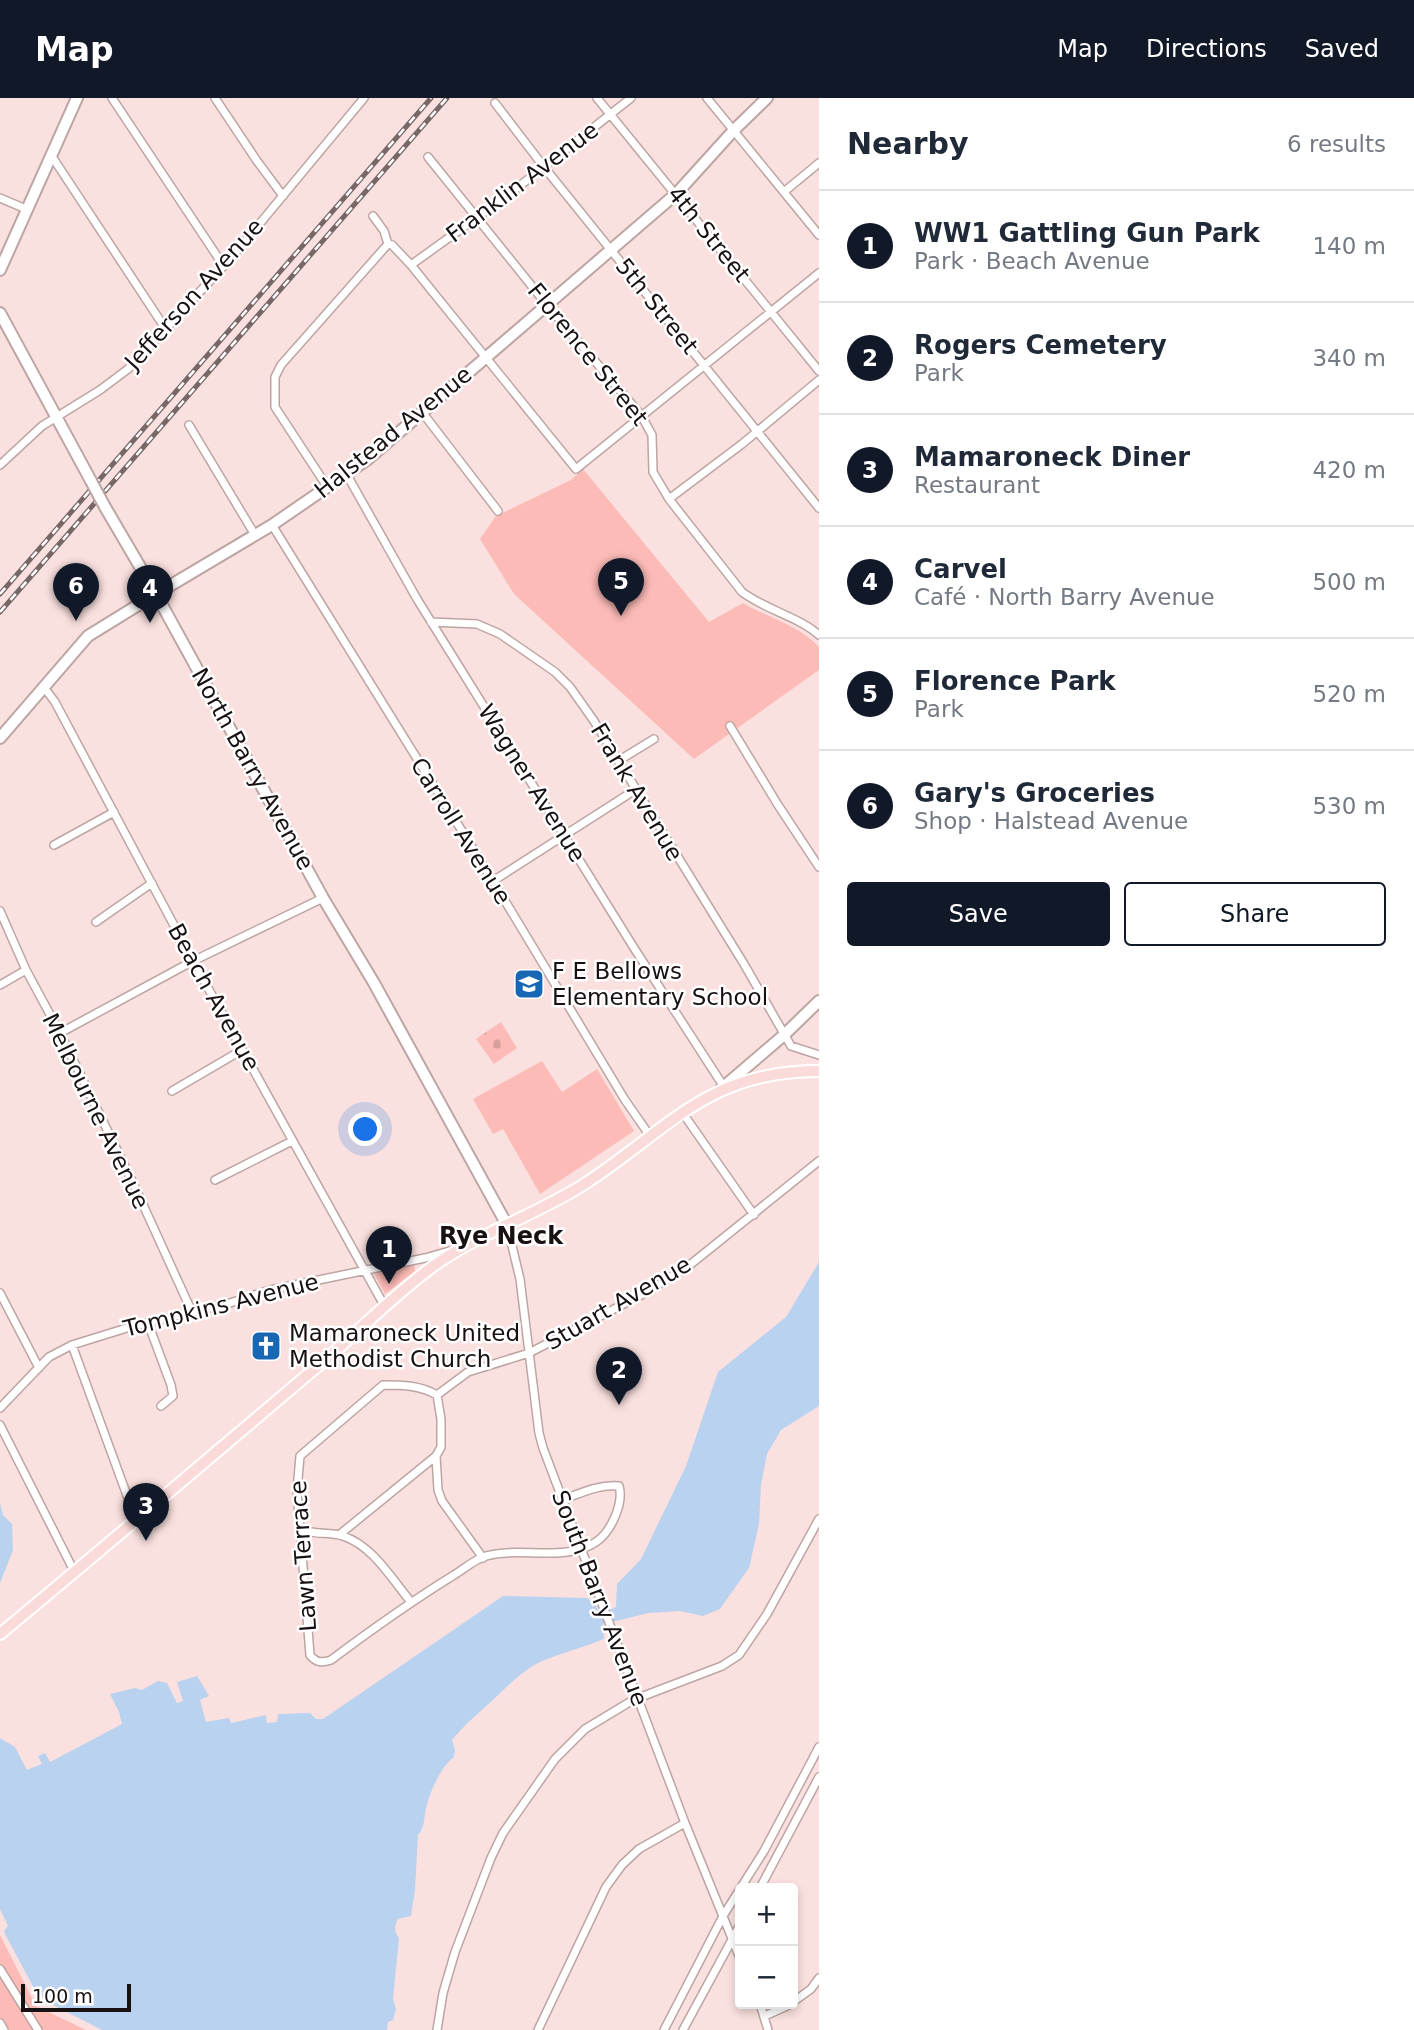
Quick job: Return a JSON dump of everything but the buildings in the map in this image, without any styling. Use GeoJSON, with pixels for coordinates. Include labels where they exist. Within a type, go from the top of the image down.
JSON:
{"type":"FeatureCollection","features":[{"type":"Feature","properties":{"kind":"main road"},"geometry":{"type":"LineString","coordinates":[[0,1634],[334,1353],[411,1283],[465,1246],[584,1185],[681,1111],[721,1089],[775,1074],[819,1071]]}},
{"type":"Feature","properties":{"kind":"street"},"geometry":{"type":"LineString","coordinates":[[66,98],[72,110]]}},
{"type":"Feature","properties":{"kind":"street"},"geometry":{"type":"LineString","coordinates":[[0,270],[78,98]]}},
{"type":"Feature","properties":{"kind":"street"},"geometry":{"type":"LineString","coordinates":[[112,98],[223,265]]}},
{"type":"Feature","properties":{"kind":"street"},"geometry":{"type":"LineString","coordinates":[[215,98],[283,196]]}},
{"type":"Feature","properties":{"kind":"street","name":"Jefferson Avenue"},"geometry":{"type":"LineString","coordinates":[[0,465],[42,426],[128,369],[223,265],[364,98]]}},
{"type":"Feature","properties":{"kind":"street","name":"4th Street"},"geometry":{"type":"LineString","coordinates":[[597,98],[819,370]]}},
{"type":"Feature","properties":{"kind":"street","name":"Franklin Avenue"},"geometry":{"type":"LineString","coordinates":[[411,265],[544,167],[631,98]]}},
{"type":"Feature","properties":{"kind":"street"},"geometry":{"type":"LineString","coordinates":[[707,98],[819,235]]}},
{"type":"Feature","properties":{"kind":"street","name":"Halstead Avenue"},"geometry":{"type":"LineString","coordinates":[[0,738],[88,636],[255,536],[346,475],[677,193],[767,98]]}},
{"type":"Feature","properties":{"kind":"street","name":"5th Street"},"geometry":{"type":"LineString","coordinates":[[495,103],[819,509]]}},
{"type":"Feature","properties":{"kind":"street"},"geometry":{"type":"LineString","coordinates":[[51,155],[164,328]]}},
{"type":"Feature","properties":{"kind":"street","name":"Florence Street"},"geometry":{"type":"LineString","coordinates":[[428,157],[547,305],[641,415],[652,436],[653,472],[669,499],[742,592],[757,603],[805,625],[819,635]]}},
{"type":"Feature","properties":{"kind":"street"},"geometry":{"type":"LineString","coordinates":[[785,191],[819,163]]}},
{"type":"Feature","properties":{"kind":"street"},"geometry":{"type":"LineString","coordinates":[[0,198],[26,209]]}},
{"type":"Feature","properties":{"kind":"street"},"geometry":{"type":"LineString","coordinates":[[373,216],[384,231],[388,244]]}},
{"type":"Feature","properties":{"kind":"street"},"geometry":{"type":"LineString","coordinates":[[388,244],[393,245],[411,265],[576,469],[819,273]]}},
{"type":"Feature","properties":{"kind":"street"},"geometry":{"type":"LineString","coordinates":[[328,488],[275,407],[275,377],[282,365],[388,244]]}},
{"type":"Feature","properties":{"kind":"street","name":"North Barry Avenue"},"geometry":{"type":"LineString","coordinates":[[0,313],[105,507],[156,594],[323,898],[374,983],[507,1225]]}},
{"type":"Feature","properties":{"kind":"street"},"geometry":{"type":"LineString","coordinates":[[669,499],[819,380]]}},
{"type":"Feature","properties":{"kind":"street"},"geometry":{"type":"LineString","coordinates":[[422,412],[498,511]]}},
{"type":"Feature","properties":{"kind":"street"},"geometry":{"type":"LineString","coordinates":[[189,425],[255,536]]}},
{"type":"Feature","properties":{"kind":"street","name":"Wagner Avenue"},"geometry":{"type":"LineString","coordinates":[[346,475],[431,622],[721,1089]]}},
{"type":"Feature","properties":{"kind":"street","name":"Carroll Avenue"},"geometry":{"type":"LineString","coordinates":[[272,525],[625,1100],[650,1136]]}},
{"type":"Feature","properties":{"kind":"street","name":"Frank Avenue"},"geometry":{"type":"LineString","coordinates":[[431,622],[477,624],[500,634],[531,654],[569,687],[594,721],[744,964],[784,1035]]}},
{"type":"Feature","properties":{"kind":"street","name":"Beach Avenue"},"geometry":{"type":"LineString","coordinates":[[43,686],[55,702],[193,961],[385,1307]]}},
{"type":"Feature","properties":{"kind":"street"},"geometry":{"type":"LineString","coordinates":[[730,726],[819,867]]}},
{"type":"Feature","properties":{"kind":"street"},"geometry":{"type":"LineString","coordinates":[[618,761],[654,739]]}},
{"type":"Feature","properties":{"kind":"street"},"geometry":{"type":"LineString","coordinates":[[493,881],[635,790]]}},
{"type":"Feature","properties":{"kind":"street"},"geometry":{"type":"LineString","coordinates":[[54,845],[114,812]]}},
{"type":"Feature","properties":{"kind":"street"},"geometry":{"type":"LineString","coordinates":[[96,922],[152,883]]}},
{"type":"Feature","properties":{"kind":"street"},"geometry":{"type":"LineString","coordinates":[[60,1033],[193,961],[323,898]]}},
{"type":"Feature","properties":{"kind":"street","name":"Melbourne Avenue"},"geometry":{"type":"LineString","coordinates":[[0,911],[26,970],[60,1033],[134,1185],[192,1312]]}},
{"type":"Feature","properties":{"kind":"street"},"geometry":{"type":"LineString","coordinates":[[0,985],[26,970]]}},
{"type":"Feature","properties":{"kind":"street"},"geometry":{"type":"LineString","coordinates":[[721,1089],[819,1001]]}},
{"type":"Feature","properties":{"kind":"street"},"geometry":{"type":"LineString","coordinates":[[784,1035],[791,1046],[819,1055]]}},
{"type":"Feature","properties":{"kind":"street"},"geometry":{"type":"LineString","coordinates":[[172,1091],[242,1050]]}},
{"type":"Feature","properties":{"kind":"street"},"geometry":{"type":"LineString","coordinates":[[681,1111],[754,1215]]}},
{"type":"Feature","properties":{"kind":"street"},"geometry":{"type":"LineString","coordinates":[[215,1180],[292,1141]]}},
{"type":"Feature","properties":{"kind":"street","name":"Stuart Avenue"},"geometry":{"type":"LineString","coordinates":[[437,1395],[468,1372],[529,1353],[643,1294],[675,1274],[754,1215],[819,1161]]}},
{"type":"Feature","properties":{"kind":"street","name":"South Barry Avenue"},"geometry":{"type":"LineString","coordinates":[[507,1225],[520,1279],[539,1433],[685,1823],[735,1946]]}},
{"type":"Feature","properties":{"kind":"street","name":"Tompkins Avenue"},"geometry":{"type":"LineString","coordinates":[[0,1408],[49,1357],[72,1345],[270,1290],[425,1258],[465,1246]]}},
{"type":"Feature","properties":{"kind":"street"},"geometry":{"type":"LineString","coordinates":[[0,1293],[39,1368]]}},
{"type":"Feature","properties":{"kind":"street"},"geometry":{"type":"LineString","coordinates":[[148,1323],[173,1395],[161,1406]]}},
{"type":"Feature","properties":{"kind":"street"},"geometry":{"type":"LineString","coordinates":[[72,1345],[136,1520]]}},
{"type":"Feature","properties":{"kind":"street","name":"Lawn Terrace"},"geometry":{"type":"LineString","coordinates":[[437,1395],[425,1388],[410,1385],[383,1385],[300,1456],[297,1468],[300,1528],[310,1655],[314,1660],[331,1660],[411,1602],[483,1558]]}},
{"type":"Feature","properties":{"kind":"street"},"geometry":{"type":"LineString","coordinates":[[339,1535],[436,1456],[440,1447],[441,1419],[437,1395]]}},
{"type":"Feature","properties":{"kind":"street"},"geometry":{"type":"LineString","coordinates":[[0,1425],[74,1571]]}},
{"type":"Feature","properties":{"kind":"street"},"geometry":{"type":"LineString","coordinates":[[436,1456],[438,1490],[442,1501],[483,1558],[573,1552],[581,1549],[600,1539],[620,1504],[621,1493],[619,1486],[596,1487],[562,1500]]}},
{"type":"Feature","properties":{"kind":"street"},"geometry":{"type":"LineString","coordinates":[[437,2030],[443,1993],[455,1952],[503,1833],[555,1759],[585,1729],[639,1697],[722,1666],[739,1655],[767,1614],[819,1519]]}},
{"type":"Feature","properties":{"kind":"street"},"geometry":{"type":"LineString","coordinates":[[300,1528],[308,1533],[339,1535],[358,1542],[371,1553],[411,1602]]}},
{"type":"Feature","properties":{"kind":"street"},"geometry":{"type":"LineString","coordinates":[[664,2030],[723,1916],[764,1851],[819,1747]]}},
{"type":"Feature","properties":{"kind":"street"},"geometry":{"type":"LineString","coordinates":[[763,1883],[819,1777]]}},
{"type":"Feature","properties":{"kind":"street"},"geometry":{"type":"LineString","coordinates":[[538,2030],[606,1887],[622,1865],[639,1849],[685,1823]]}},
{"type":"Feature","properties":{"kind":"street"},"geometry":{"type":"LineString","coordinates":[[683,2030],[735,1936]]}},
{"type":"Feature","properties":{"kind":"street"},"geometry":{"type":"LineString","coordinates":[[0,1969],[38,2030]]}},
{"type":"Feature","properties":{"kind":"street"},"geometry":{"type":"LineString","coordinates":[[798,1999],[811,1989],[819,1978]]}},
{"type":"Feature","properties":{"kind":"street"},"geometry":{"type":"LineString","coordinates":[[762,2009],[768,2030]]}},
{"type":"Feature","properties":{"kind":"street"},"geometry":{"type":"LineString","coordinates":[[765,2016],[780,2009]]}},
{"type":"Feature","properties":{"kind":"street"},"geometry":{"type":"LineString","coordinates":[[0,2023],[4,2030]]}},
{"type":"Feature","properties":{"kind":"green space"},"geometry":{"type":"Polygon","coordinates":[[[583,469],[709,622],[743,603],[793,627],[819,647],[819,670],[694,759],[514,594],[480,539],[496,516],[571,480],[583,469]]]}},
{"type":"Feature","properties":{"kind":"green space"},"geometry":{"type":"Polygon","coordinates":[[[501,1022],[517,1048],[494,1064],[476,1039],[501,1022]]]}},
{"type":"Feature","properties":{"kind":"green space"},"geometry":{"type":"Polygon","coordinates":[[[542,1061],[562,1092],[597,1069],[634,1131],[540,1194],[503,1129],[493,1134],[473,1099],[542,1061]]]}},
{"type":"Feature","properties":{"kind":"green space"},"geometry":{"type":"Polygon","coordinates":[[[414,1264],[415,1271],[385,1294],[374,1274],[414,1264]]]}},
{"type":"Feature","properties":{"kind":"green space"},"geometry":{"type":"Polygon","coordinates":[[[0,1935],[36,2006],[86,2030],[0,2030],[0,1935]]]}},
{"type":"Feature","properties":{"kind":"water"},"geometry":{"type":"Polygon","coordinates":[[[819,1262],[819,1406],[781,1430],[767,1454],[761,1485],[759,1524],[749,1568],[720,1609],[703,1616],[680,1611],[649,1613],[603,1624],[604,1639],[542,1661],[529,1669],[452,1740],[454,1757],[440,1773],[433,1787],[418,1835],[411,1916],[398,1919],[395,1927],[399,1938],[393,1999],[396,2009],[393,2020],[388,2022],[387,2030],[102,2030],[49,2003],[36,1992],[5,1934],[8,1926],[0,1909],[0,1738],[15,1747],[27,1770],[42,1764],[38,1756],[45,1753],[50,1762],[122,1724],[110,1694],[135,1688],[142,1690],[158,1681],[167,1683],[177,1703],[183,1701],[177,1682],[197,1676],[209,1696],[200,1700],[206,1722],[229,1718],[231,1723],[266,1715],[267,1723],[277,1722],[278,1714],[310,1713],[316,1719],[323,1719],[503,1596],[587,1598],[595,1603],[599,1614],[616,1607],[617,1584],[641,1559],[686,1466],[718,1372],[786,1317],[819,1262]]]}},
{"type":"Feature","properties":{"kind":"water"},"geometry":{"type":"Polygon","coordinates":[[[0,1503],[3,1515],[12,1524],[13,1550],[0,1583],[0,1503]]]}},
{"type":"Feature","properties":{"kind":"railway"},"geometry":{"type":"LineString","coordinates":[[0,594],[431,98]]}},
{"type":"Feature","properties":{"kind":"railway"},"geometry":{"type":"LineString","coordinates":[[0,612],[447,98]]}},
{"type":"Feature","properties":{"kind":"place","name":"Florence Park"},"geometry":{"type":"Point","coordinates":[621,616]}},
{"type":"Feature","properties":{"kind":"place","name":"Gary's Groceries"},"geometry":{"type":"Point","coordinates":[76,621]}},
{"type":"Feature","properties":{"kind":"place","name":"Carvel"},"geometry":{"type":"Point","coordinates":[150,623]}},
{"type":"Feature","properties":{"kind":"place","name":"F E Bellows Elementary School"},"geometry":{"type":"Point","coordinates":[529,984]}},
{"type":"Feature","properties":{"kind":"place","name":"WW1 Gattling Gun Park"},"geometry":{"type":"Point","coordinates":[389,1284]}},
{"type":"Feature","properties":{"kind":"place","name":"Mamaroneck United Methodist Church"},"geometry":{"type":"Point","coordinates":[266,1346]}},
{"type":"Feature","properties":{"kind":"place","name":"Rogers Cemetery"},"geometry":{"type":"Point","coordinates":[619,1405]}},
{"type":"Feature","properties":{"kind":"place","name":"Mamaroneck Diner"},"geometry":{"type":"Point","coordinates":[146,1541]}},
{"type":"Feature","properties":{"kind":"district","name":"Rye Neck"},"geometry":{"type":"Point","coordinates":[501,1236]}}]}
